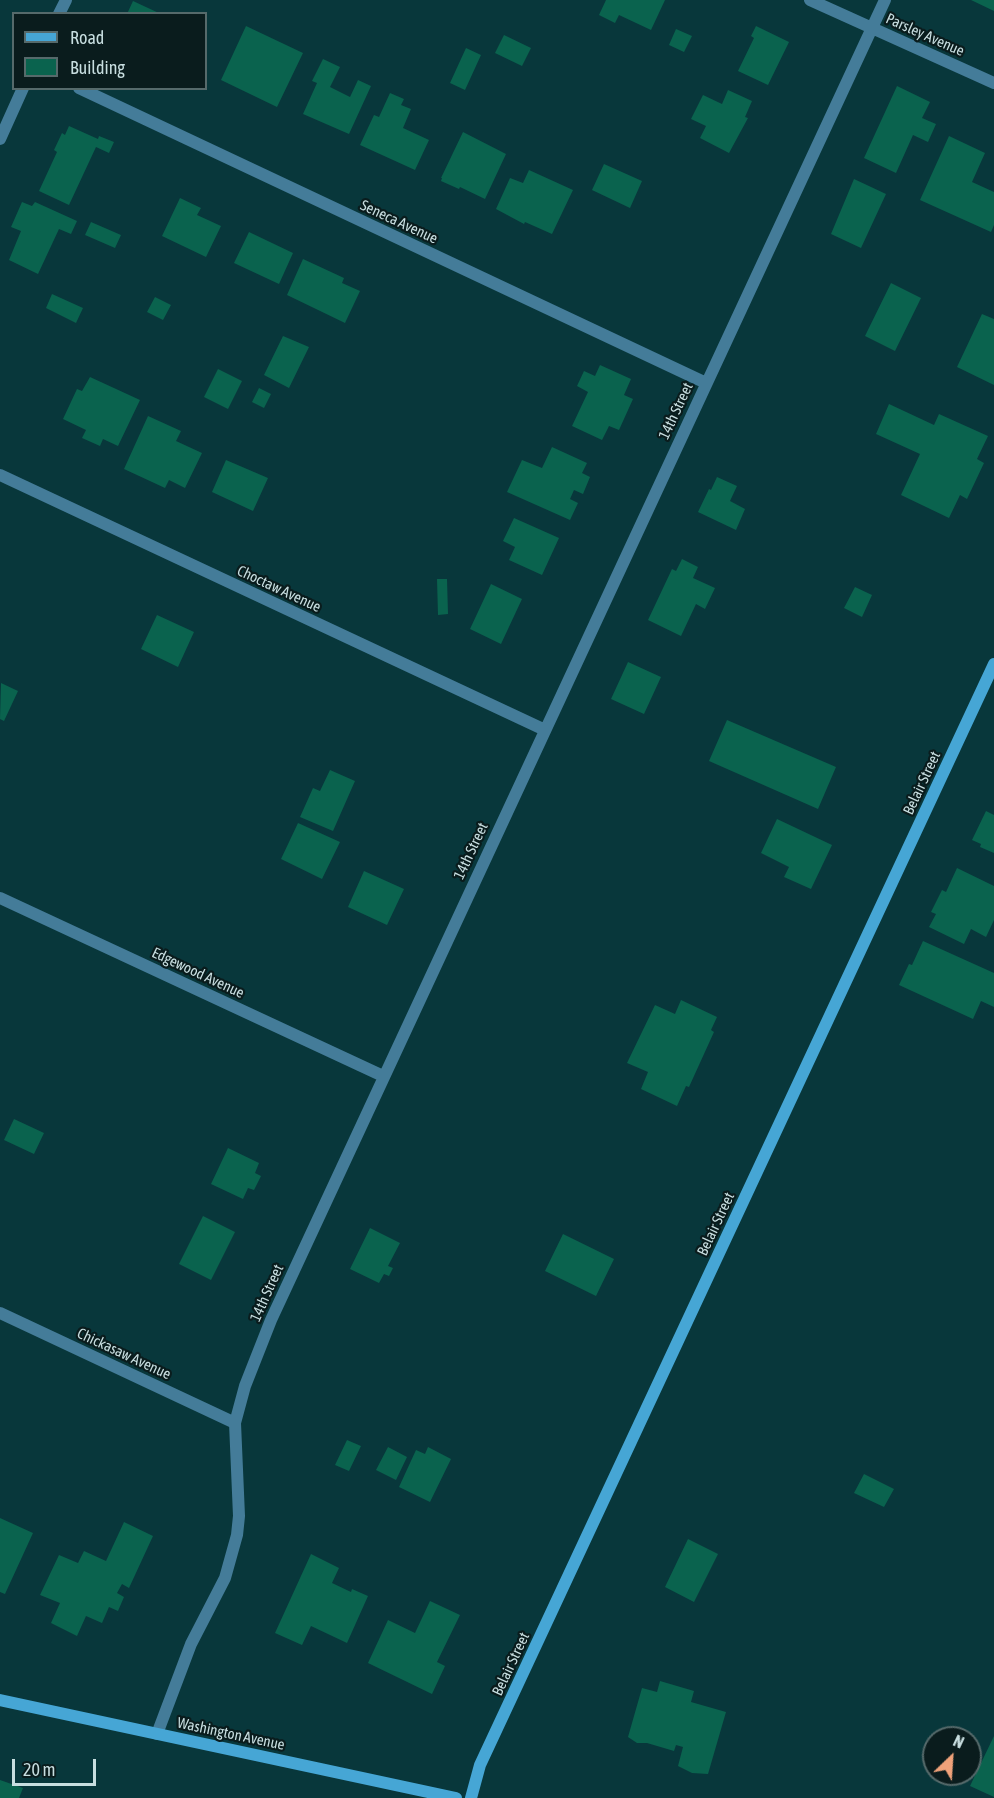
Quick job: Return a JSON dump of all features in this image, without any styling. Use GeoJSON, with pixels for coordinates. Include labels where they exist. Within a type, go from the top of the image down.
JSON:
{"type":"FeatureCollection","features":[{"type":"Feature","properties":{"kind":"street","name":"Parsley Avenue"},"geometry":{"type":"LineString","coordinates":[[810,0],[994,83]]}},
{"type":"Feature","properties":{"kind":"street","name":"14th Street"},"geometry":{"type":"LineString","coordinates":[[157,1734],[191,1644],[225,1578],[237,1535],[235,1423],[244,1386],[271,1320],[885,0]]}},
{"type":"Feature","properties":{"kind":"street"},"geometry":{"type":"LineString","coordinates":[[0,139],[22,90]]}},
{"type":"Feature","properties":{"kind":"street","name":"Seneca Avenue"},"geometry":{"type":"LineString","coordinates":[[83,90],[706,383]]}},
{"type":"Feature","properties":{"kind":"street","name":"Choctaw Avenue"},"geometry":{"type":"LineString","coordinates":[[0,475],[544,730]]}},
{"type":"Feature","properties":{"kind":"street","name":"Belair Street"},"geometry":{"type":"LineString","coordinates":[[471,1798],[480,1765],[994,664]]}},
{"type":"Feature","properties":{"kind":"street","name":"Edgewood Avenue"},"geometry":{"type":"LineString","coordinates":[[0,898],[383,1076]]}},
{"type":"Feature","properties":{"kind":"street","name":"Chickasaw Avenue"},"geometry":{"type":"LineString","coordinates":[[0,1313],[235,1423]]}},
{"type":"Feature","properties":{"kind":"street","name":"Washington Avenue"},"geometry":{"type":"LineString","coordinates":[[0,1700],[456,1798]]}},
{"type":"Feature","properties":{"kind":"building"},"geometry":{"type":"Polygon","coordinates":[[[606,0],[665,0],[651,30],[619,15],[615,23],[599,15],[606,0]]]}},
{"type":"Feature","properties":{"kind":"building"},"geometry":{"type":"Polygon","coordinates":[[[971,0],[994,0],[994,11],[971,0]]]}},
{"type":"Feature","properties":{"kind":"building"},"geometry":{"type":"Polygon","coordinates":[[[133,1],[157,12],[128,12],[133,1]]]}},
{"type":"Feature","properties":{"kind":"building"},"geometry":{"type":"Polygon","coordinates":[[[246,26],[303,53],[277,107],[221,80],[246,26]]]}},
{"type":"Feature","properties":{"kind":"building"},"geometry":{"type":"Polygon","coordinates":[[[756,26],[789,42],[768,85],[738,71],[754,38],[751,36],[756,26]]]}},
{"type":"Feature","properties":{"kind":"building"},"geometry":{"type":"Polygon","coordinates":[[[676,29],[692,36],[684,52],[669,45],[676,29]]]}},
{"type":"Feature","properties":{"kind":"building"},"geometry":{"type":"Polygon","coordinates":[[[504,35],[531,48],[522,66],[495,53],[504,35]]]}},
{"type":"Feature","properties":{"kind":"building"},"geometry":{"type":"Polygon","coordinates":[[[466,48],[481,55],[465,90],[450,83],[466,48]]]}},
{"type":"Feature","properties":{"kind":"building"},"geometry":{"type":"Polygon","coordinates":[[[323,59],[340,67],[330,87],[350,97],[358,80],[371,86],[349,134],[303,114],[317,83],[312,81],[323,59]]]}},
{"type":"Feature","properties":{"kind":"building"},"geometry":{"type":"Polygon","coordinates":[[[897,86],[930,102],[922,118],[936,124],[928,142],[913,135],[896,173],[864,158],[897,86]]]}},
{"type":"Feature","properties":{"kind":"building"},"geometry":{"type":"Polygon","coordinates":[[[728,90],[752,101],[745,117],[748,118],[729,153],[700,138],[706,126],[691,119],[703,95],[722,104],[728,90]]]}},
{"type":"Feature","properties":{"kind":"building"},"geometry":{"type":"Polygon","coordinates":[[[390,93],[404,99],[401,105],[411,109],[403,128],[429,140],[415,170],[360,145],[374,115],[379,117],[390,93]]]}},
{"type":"Feature","properties":{"kind":"building"},"geometry":{"type":"Polygon","coordinates":[[[69,126],[98,139],[99,136],[114,142],[109,153],[96,147],[69,205],[39,191],[57,152],[54,150],[62,133],[65,135],[69,126]]]}},
{"type":"Feature","properties":{"kind":"building"},"geometry":{"type":"Polygon","coordinates":[[[463,132],[506,154],[485,199],[441,181],[463,132]]]}},
{"type":"Feature","properties":{"kind":"building"},"geometry":{"type":"Polygon","coordinates":[[[949,136],[985,153],[972,182],[994,192],[994,225],[991,232],[920,200],[949,136]]]}},
{"type":"Feature","properties":{"kind":"building"},"geometry":{"type":"Polygon","coordinates":[[[604,164],[642,181],[630,208],[592,190],[604,164]]]}},
{"type":"Feature","properties":{"kind":"building"},"geometry":{"type":"Polygon","coordinates":[[[529,170],[573,190],[552,234],[525,222],[524,224],[496,209],[510,178],[523,183],[529,170]]]}},
{"type":"Feature","properties":{"kind":"building"},"geometry":{"type":"Polygon","coordinates":[[[854,179],[886,194],[861,248],[831,234],[854,179]]]}},
{"type":"Feature","properties":{"kind":"building"},"geometry":{"type":"Polygon","coordinates":[[[180,198],[201,208],[197,215],[221,226],[206,257],[162,236],[180,198]]]}},
{"type":"Feature","properties":{"kind":"building"},"geometry":{"type":"Polygon","coordinates":[[[22,202],[32,206],[35,202],[77,221],[71,234],[59,229],[38,274],[9,260],[21,231],[11,227],[22,202]]]}},
{"type":"Feature","properties":{"kind":"building"},"geometry":{"type":"Polygon","coordinates":[[[91,222],[121,235],[115,248],[85,235],[91,222]]]}},
{"type":"Feature","properties":{"kind":"building"},"geometry":{"type":"Polygon","coordinates":[[[249,232],[293,253],[279,284],[234,263],[249,232]]]}},
{"type":"Feature","properties":{"kind":"building"},"geometry":{"type":"Polygon","coordinates":[[[303,259],[344,278],[342,283],[360,291],[345,323],[287,295],[303,259]]]}},
{"type":"Feature","properties":{"kind":"building"},"geometry":{"type":"Polygon","coordinates":[[[891,283],[921,298],[895,351],[865,336],[891,283]]]}},
{"type":"Feature","properties":{"kind":"building"},"geometry":{"type":"Polygon","coordinates":[[[52,294],[83,308],[76,323],[46,308],[52,294]]]}},
{"type":"Feature","properties":{"kind":"building"},"geometry":{"type":"Polygon","coordinates":[[[155,297],[171,305],[163,320],[147,312],[155,297]]]}},
{"type":"Feature","properties":{"kind":"building"},"geometry":{"type":"Polygon","coordinates":[[[982,314],[994,319],[994,385],[957,367],[982,314]]]}},
{"type":"Feature","properties":{"kind":"building"},"geometry":{"type":"Polygon","coordinates":[[[283,336],[309,347],[289,388],[264,375],[283,336]]]}},
{"type":"Feature","properties":{"kind":"building"},"geometry":{"type":"Polygon","coordinates":[[[600,365],[631,379],[624,395],[633,399],[619,430],[609,426],[602,440],[572,426],[588,392],[577,386],[584,371],[595,376],[600,365]]]}},
{"type":"Feature","properties":{"kind":"building"},"geometry":{"type":"Polygon","coordinates":[[[218,369],[242,381],[228,409],[204,397],[218,369]]]}},
{"type":"Feature","properties":{"kind":"building"},"geometry":{"type":"Polygon","coordinates":[[[90,377],[140,400],[118,446],[103,439],[100,446],[82,438],[86,430],[63,419],[77,389],[82,391],[90,377]]]}},
{"type":"Feature","properties":{"kind":"building"},"geometry":{"type":"Polygon","coordinates":[[[259,388],[271,394],[264,408],[252,402],[259,388]]]}},
{"type":"Feature","properties":{"kind":"building"},"geometry":{"type":"Polygon","coordinates":[[[889,404],[934,425],[939,414],[988,436],[977,459],[984,463],[967,499],[960,495],[949,518],[901,495],[920,454],[876,434],[889,404]]]}},
{"type":"Feature","properties":{"kind":"building"},"geometry":{"type":"Polygon","coordinates":[[[148,416],[181,431],[176,441],[202,453],[185,488],[169,480],[165,488],[124,469],[148,416]]]}},
{"type":"Feature","properties":{"kind":"building"},"geometry":{"type":"Polygon","coordinates":[[[552,447],[587,463],[582,473],[590,477],[583,494],[574,490],[570,499],[578,503],[570,520],[507,492],[522,460],[542,468],[552,447]]]}},
{"type":"Feature","properties":{"kind":"building"},"geometry":{"type":"Polygon","coordinates":[[[226,460],[268,478],[253,511],[212,492],[226,460]]]}},
{"type":"Feature","properties":{"kind":"building"},"geometry":{"type":"Polygon","coordinates":[[[717,477],[737,486],[730,501],[745,509],[736,530],[698,512],[717,477]]]}},
{"type":"Feature","properties":{"kind":"building"},"geometry":{"type":"Polygon","coordinates":[[[514,518],[559,538],[542,575],[509,560],[515,547],[503,541],[514,518]]]}},
{"type":"Feature","properties":{"kind":"building"},"geometry":{"type":"Polygon","coordinates":[[[682,559],[698,567],[693,578],[715,588],[705,609],[696,604],[681,636],[648,620],[672,569],[676,571],[682,559]]]}},
{"type":"Feature","properties":{"kind":"building"},"geometry":{"type":"Polygon","coordinates":[[[437,579],[447,579],[448,614],[438,615],[437,579]]]}},
{"type":"Feature","properties":{"kind":"building"},"geometry":{"type":"Polygon","coordinates":[[[491,584],[522,599],[501,644],[470,629],[491,584]]]}},
{"type":"Feature","properties":{"kind":"building"},"geometry":{"type":"Polygon","coordinates":[[[855,587],[872,595],[862,617],[844,608],[855,587]]]}},
{"type":"Feature","properties":{"kind":"building"},"geometry":{"type":"Polygon","coordinates":[[[157,615],[194,632],[178,667],[141,649],[157,615]]]}},
{"type":"Feature","properties":{"kind":"building"},"geometry":{"type":"Polygon","coordinates":[[[628,662],[661,677],[644,714],[611,699],[628,662]]]}},
{"type":"Feature","properties":{"kind":"building"},"geometry":{"type":"Polygon","coordinates":[[[1,683],[18,691],[4,721],[0,719],[1,683]]]}},
{"type":"Feature","properties":{"kind":"building"},"geometry":{"type":"Polygon","coordinates":[[[727,720],[836,767],[818,809],[709,761],[727,720]]]}},
{"type":"Feature","properties":{"kind":"building"},"geometry":{"type":"Polygon","coordinates":[[[330,770],[355,781],[333,831],[300,817],[313,788],[320,791],[330,770]]]}},
{"type":"Feature","properties":{"kind":"building"},"geometry":{"type":"Polygon","coordinates":[[[986,811],[994,815],[994,853],[980,847],[981,844],[972,840],[986,811]]]}},
{"type":"Feature","properties":{"kind":"building"},"geometry":{"type":"Polygon","coordinates":[[[777,819],[832,845],[811,889],[784,877],[789,867],[761,853],[777,819]]]}},
{"type":"Feature","properties":{"kind":"building"},"geometry":{"type":"Polygon","coordinates":[[[298,823],[340,842],[322,879],[281,859],[298,823]]]}},
{"type":"Feature","properties":{"kind":"building"},"geometry":{"type":"Polygon","coordinates":[[[957,868],[994,886],[994,920],[986,937],[971,929],[964,944],[929,927],[936,914],[931,912],[942,890],[946,892],[957,868]]]}},
{"type":"Feature","properties":{"kind":"building"},"geometry":{"type":"Polygon","coordinates":[[[364,871],[404,889],[387,925],[348,907],[364,871]]]}},
{"type":"Feature","properties":{"kind":"building"},"geometry":{"type":"Polygon","coordinates":[[[923,941],[994,973],[994,1007],[981,1001],[973,1019],[899,985],[909,964],[912,965],[923,941]]]}},
{"type":"Feature","properties":{"kind":"building"},"geometry":{"type":"Polygon","coordinates":[[[681,1000],[717,1017],[711,1030],[714,1032],[689,1087],[686,1086],[677,1106],[641,1089],[648,1072],[627,1063],[655,1005],[675,1014],[681,1000]]]}},
{"type":"Feature","properties":{"kind":"building"},"geometry":{"type":"Polygon","coordinates":[[[14,1119],[44,1133],[34,1154],[4,1140],[14,1119]]]}},
{"type":"Feature","properties":{"kind":"building"},"geometry":{"type":"Polygon","coordinates":[[[228,1148],[259,1163],[255,1173],[261,1176],[254,1190],[248,1188],[243,1199],[211,1184],[228,1148]]]}},
{"type":"Feature","properties":{"kind":"building"},"geometry":{"type":"Polygon","coordinates":[[[203,1216],[235,1232],[211,1280],[179,1264],[203,1216]]]}},
{"type":"Feature","properties":{"kind":"building"},"geometry":{"type":"Polygon","coordinates":[[[370,1228],[400,1243],[388,1266],[393,1268],[389,1276],[384,1274],[379,1283],[350,1269],[370,1228]]]}},
{"type":"Feature","properties":{"kind":"building"},"geometry":{"type":"Polygon","coordinates":[[[563,1234],[614,1259],[596,1296],[545,1271],[563,1234]]]}},
{"type":"Feature","properties":{"kind":"building"},"geometry":{"type":"Polygon","coordinates":[[[347,1440],[361,1446],[349,1471],[335,1465],[347,1440]]]}},
{"type":"Feature","properties":{"kind":"building"},"geometry":{"type":"Polygon","coordinates":[[[388,1447],[407,1457],[396,1480],[376,1470],[388,1447]]]}},
{"type":"Feature","properties":{"kind":"building"},"geometry":{"type":"Polygon","coordinates":[[[428,1447],[451,1459],[430,1502],[399,1487],[416,1450],[425,1454],[428,1447]]]}},
{"type":"Feature","properties":{"kind":"building"},"geometry":{"type":"Polygon","coordinates":[[[864,1474],[894,1489],[884,1507],[854,1493],[864,1474]]]}},
{"type":"Feature","properties":{"kind":"building"},"geometry":{"type":"Polygon","coordinates":[[[0,1518],[33,1533],[5,1594],[0,1592],[0,1518]]]}},
{"type":"Feature","properties":{"kind":"building"},"geometry":{"type":"Polygon","coordinates":[[[124,1522],[153,1536],[129,1588],[122,1584],[117,1593],[124,1597],[118,1611],[109,1607],[102,1623],[86,1616],[77,1636],[51,1623],[60,1603],[40,1595],[59,1555],[78,1563],[84,1551],[106,1561],[124,1522]]]}},
{"type":"Feature","properties":{"kind":"building"},"geometry":{"type":"Polygon","coordinates":[[[688,1539],[718,1554],[694,1602],[665,1587],[688,1539]]]}},
{"type":"Feature","properties":{"kind":"building"},"geometry":{"type":"Polygon","coordinates":[[[311,1554],[339,1568],[332,1583],[351,1592],[352,1589],[368,1596],[347,1643],[311,1626],[302,1645],[275,1633],[311,1554]]]}},
{"type":"Feature","properties":{"kind":"building"},"geometry":{"type":"Polygon","coordinates":[[[430,1601],[460,1615],[437,1662],[445,1666],[432,1694],[368,1663],[388,1620],[415,1633],[430,1601]]]}},
{"type":"Feature","properties":{"kind":"building"},"geometry":{"type":"Polygon","coordinates":[[[660,1681],[694,1691],[691,1702],[726,1712],[708,1774],[692,1773],[678,1766],[683,1747],[676,1745],[674,1751],[647,1743],[637,1743],[628,1737],[642,1688],[657,1692],[660,1681]]]}},
{"type":"Feature","properties":{"kind":"building"},"geometry":{"type":"Polygon","coordinates":[[[994,1736],[994,1797],[970,1786],[982,1786],[982,1761],[994,1736]]]}},
{"type":"Feature","properties":{"kind":"building"},"geometry":{"type":"Polygon","coordinates":[[[0,1780],[23,1788],[19,1798],[0,1798],[0,1780]]]}}]}
